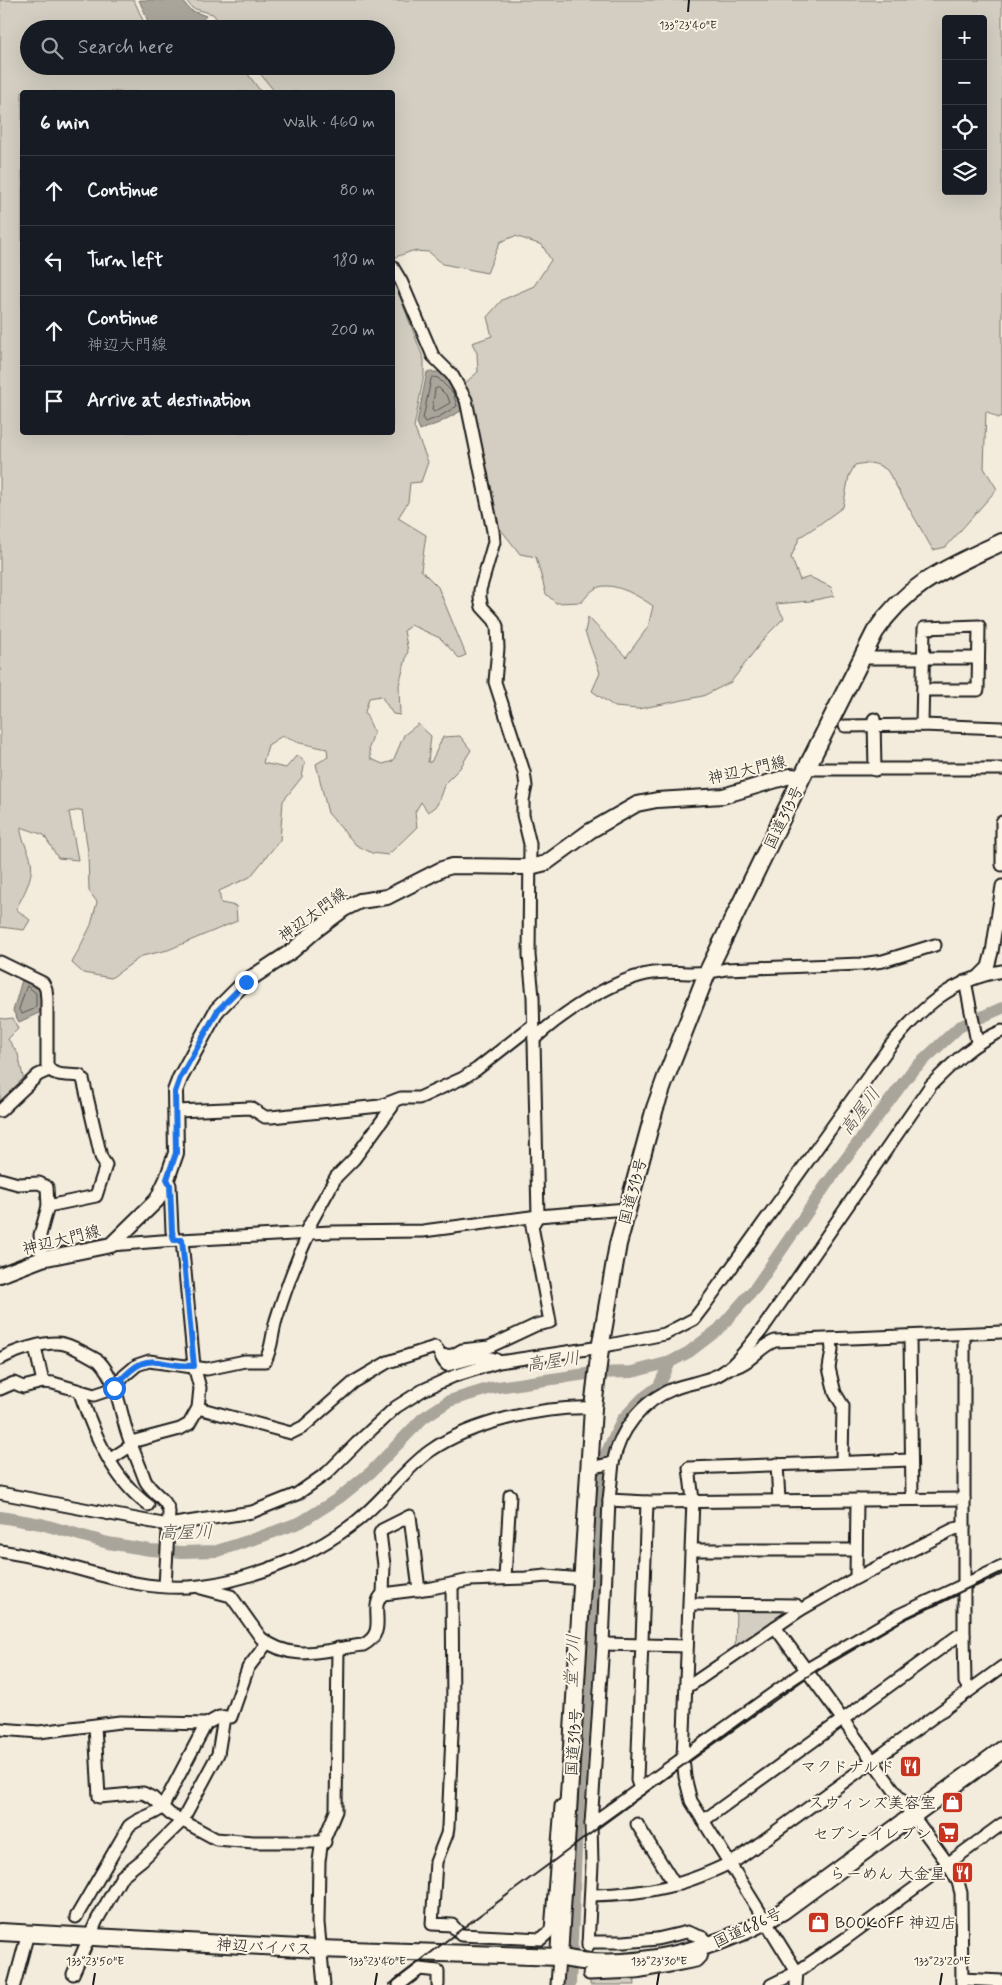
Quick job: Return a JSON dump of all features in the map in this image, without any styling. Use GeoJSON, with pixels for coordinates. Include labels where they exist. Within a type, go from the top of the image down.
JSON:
{"type":"FeatureCollection","features":[{"type":"Feature","properties":{"kind":"highway","name":"国道313号"},"geometry":{"type":"LineString","coordinates":[[579,1960],[573,1741],[582,1579],[601,1465],[593,1406],[600,1348],[618,1244],[655,1108],[707,973],[805,771],[862,658],[887,614],[916,586],[949,567],[1002,542]]}},
{"type":"Feature","properties":{"kind":"highway","name":"国道486号"},"geometry":{"type":"LineString","coordinates":[[910,1813],[1002,1740]]}},
{"type":"Feature","properties":{"kind":"highway","name":"国道486号"},"geometry":{"type":"LineString","coordinates":[[579,1960],[616,1962],[660,1957],[704,1943],[763,1919],[910,1813],[1002,1750]]}},
{"type":"Feature","properties":{"kind":"highway","name":"神辺バイパス"},"geometry":{"type":"LineString","coordinates":[[0,1932],[319,1949],[579,1960]]}},
{"type":"Feature","properties":{"kind":"main road","name":"神辺大門線"},"geometry":{"type":"LineString","coordinates":[[0,1275],[42,1259],[111,1245],[156,1200],[167,1179],[176,1153],[175,1092],[180,1078],[218,1010],[246,982],[292,951],[344,908],[360,901],[387,897],[442,869],[452,866],[530,867],[546,863],[590,831],[637,804],[657,800],[723,796],[805,771]]}},
{"type":"Feature","properties":{"kind":"street"},"geometry":{"type":"LineString","coordinates":[[395,271],[401,281],[432,356],[452,375],[466,400],[494,542],[480,590],[480,598],[482,607],[497,626],[496,682],[525,779],[523,815],[530,844],[529,955],[534,1025],[538,1216],[532,1226],[550,1322],[536,1325],[489,1347],[462,1350],[441,1356]]}},
{"type":"Feature","properties":{"kind":"street"},"geometry":{"type":"LineString","coordinates":[[922,725],[924,628],[980,626],[978,690],[924,690]]}},
{"type":"Feature","properties":{"kind":"street"},"geometry":{"type":"LineString","coordinates":[[862,658],[978,658]]}},
{"type":"Feature","properties":{"kind":"street"},"geometry":{"type":"LineString","coordinates":[[874,721],[875,770]]}},
{"type":"Feature","properties":{"kind":"street"},"geometry":{"type":"LineString","coordinates":[[845,726],[874,721],[906,726],[1002,728]]}},
{"type":"Feature","properties":{"kind":"street"},"geometry":{"type":"LineString","coordinates":[[805,771],[815,769],[1002,769]]}},
{"type":"Feature","properties":{"kind":"street"},"geometry":{"type":"LineString","coordinates":[[1002,822],[1002,865]]}},
{"type":"Feature","properties":{"kind":"street"},"geometry":{"type":"LineString","coordinates":[[0,1492],[168,1526],[252,1512],[297,1494],[328,1473],[396,1407],[423,1390],[454,1376],[499,1362],[600,1348],[665,1334],[694,1319],[890,1046],[913,1018],[936,999],[980,975],[988,967],[1002,886]]}},
{"type":"Feature","properties":{"kind":"street"},"geometry":{"type":"LineString","coordinates":[[534,1039],[547,1027],[595,995],[638,976],[671,971],[707,973],[726,969],[868,963],[883,961],[935,944]]}},
{"type":"Feature","properties":{"kind":"street"},"geometry":{"type":"LineString","coordinates":[[0,962],[44,983],[46,989],[49,1070]]}},
{"type":"Feature","properties":{"kind":"street"},"geometry":{"type":"LineString","coordinates":[[980,975],[1002,971]]}},
{"type":"Feature","properties":{"kind":"street"},"geometry":{"type":"LineString","coordinates":[[966,983],[977,1041]]}},
{"type":"Feature","properties":{"kind":"street"},"geometry":{"type":"LineString","coordinates":[[176,1111],[251,1108],[265,1117],[271,1117],[380,1106],[409,1097],[419,1098],[463,1078],[534,1025]]}},
{"type":"Feature","properties":{"kind":"street"},"geometry":{"type":"LineString","coordinates":[[579,1960],[591,1895],[591,1824],[603,1644],[609,1500],[601,1465],[634,1418],[660,1395],[718,1375],[728,1368],[761,1332],[931,1085],[977,1041],[1002,1032]]}},
{"type":"Feature","properties":{"kind":"street"},"geometry":{"type":"LineString","coordinates":[[0,1111],[38,1075],[49,1070],[58,1074],[80,1076],[83,1079],[101,1157],[106,1165],[96,1196],[48,1206]]}},
{"type":"Feature","properties":{"kind":"street"},"geometry":{"type":"LineString","coordinates":[[0,1389],[14,1383],[23,1387],[43,1382],[53,1383],[94,1395],[114,1388],[124,1376],[138,1365],[150,1361],[207,1369],[245,1361],[265,1361],[268,1357],[272,1332],[291,1273],[307,1233],[336,1177],[365,1145],[392,1107],[393,1102]]}},
{"type":"Feature","properties":{"kind":"street"},"geometry":{"type":"LineString","coordinates":[[0,1179],[18,1184],[44,1185],[47,1187],[48,1206],[40,1235],[42,1259]]}},
{"type":"Feature","properties":{"kind":"street"},"geometry":{"type":"LineString","coordinates":[[109,1460],[131,1444],[180,1429],[188,1424],[198,1408],[200,1388],[194,1366],[178,1240],[172,1231],[170,1185],[167,1179]]}},
{"type":"Feature","properties":{"kind":"street"},"geometry":{"type":"LineString","coordinates":[[111,1245],[307,1233],[423,1231],[538,1216],[627,1209]]}},
{"type":"Feature","properties":{"kind":"street"},"geometry":{"type":"LineString","coordinates":[[728,1368],[744,1364],[766,1344],[776,1341],[1002,1332]]}},
{"type":"Feature","properties":{"kind":"street"},"geometry":{"type":"LineString","coordinates":[[964,1334],[964,1635],[965,1682],[970,1690]]}},
{"type":"Feature","properties":{"kind":"street"},"geometry":{"type":"LineString","coordinates":[[910,1336],[912,1499]]}},
{"type":"Feature","properties":{"kind":"street"},"geometry":{"type":"LineString","coordinates":[[831,1339],[832,1350],[829,1368],[835,1393],[843,1406],[842,1462]]}},
{"type":"Feature","properties":{"kind":"street"},"geometry":{"type":"LineString","coordinates":[[0,1359],[11,1353],[52,1343],[64,1344],[99,1361],[110,1376],[131,1444],[147,1485],[168,1505],[165,1585]]}},
{"type":"Feature","properties":{"kind":"street"},"geometry":{"type":"LineString","coordinates":[[35,1347],[43,1382]]}},
{"type":"Feature","properties":{"kind":"street"},"geometry":{"type":"LineString","coordinates":[[198,1408],[291,1433],[303,1427],[354,1382],[388,1362],[435,1347],[443,1362],[447,1365],[478,1358],[493,1358],[499,1362]]}},
{"type":"Feature","properties":{"kind":"street"},"geometry":{"type":"LineString","coordinates":[[82,1392],[90,1421],[109,1460],[128,1487],[148,1505]]}},
{"type":"Feature","properties":{"kind":"street"},"geometry":{"type":"LineString","coordinates":[[0,1551],[36,1558],[146,1586],[199,1586],[234,1579],[300,1555],[329,1540],[365,1514],[430,1451],[459,1435],[489,1424],[527,1414],[593,1406]]}},
{"type":"Feature","properties":{"kind":"street"},"geometry":{"type":"LineString","coordinates":[[796,1985],[796,1972],[691,1801],[685,1777],[683,1758],[693,1500],[690,1468],[911,1460]]}},
{"type":"Feature","properties":{"kind":"street"},"geometry":{"type":"LineString","coordinates":[[777,1464],[779,1500]]}},
{"type":"Feature","properties":{"kind":"street"},"geometry":{"type":"LineString","coordinates":[[505,1578],[510,1494]]}},
{"type":"Feature","properties":{"kind":"street"},"geometry":{"type":"LineString","coordinates":[[609,1500],[647,1502],[693,1500],[964,1499]]}},
{"type":"Feature","properties":{"kind":"street"},"geometry":{"type":"LineString","coordinates":[[856,1578],[857,1500]]}},
{"type":"Feature","properties":{"kind":"street"},"geometry":{"type":"LineString","coordinates":[[640,1789],[637,1780],[647,1502]]}},
{"type":"Feature","properties":{"kind":"street"},"geometry":{"type":"LineString","coordinates":[[199,1586],[202,1589],[231,1596],[261,1638],[267,1643],[296,1654],[363,1645],[371,1641],[377,1631],[378,1600],[383,1594],[384,1565],[380,1533],[382,1530],[410,1516],[418,1590]]}},
{"type":"Feature","properties":{"kind":"street"},"geometry":{"type":"LineString","coordinates":[[687,1685],[692,1684],[800,1610],[856,1578],[954,1529],[964,1527]]}},
{"type":"Feature","properties":{"kind":"street"},"geometry":{"type":"LineString","coordinates":[[692,1550],[856,1550]]}},
{"type":"Feature","properties":{"kind":"street"},"geometry":{"type":"LineString","coordinates":[[591,1824],[806,1670],[899,1615],[964,1583],[1002,1567]]}},
{"type":"Feature","properties":{"kind":"street"},"geometry":{"type":"LineString","coordinates":[[383,1594],[418,1590],[470,1580],[546,1576],[582,1579]]}},
{"type":"Feature","properties":{"kind":"street"},"geometry":{"type":"LineString","coordinates":[[452,1584],[453,1710],[448,1827],[436,1862],[432,1924],[452,1925],[462,1935],[501,1937],[541,1939],[551,1930],[565,1760],[573,1741]]}},
{"type":"Feature","properties":{"kind":"street"},"geometry":{"type":"LineString","coordinates":[[690,1604],[796,1605],[800,1610]]}},
{"type":"Feature","properties":{"kind":"street"},"geometry":{"type":"LineString","coordinates":[[775,1627],[948,1864],[958,1882],[961,1893],[962,1982],[1002,1981]]}},
{"type":"Feature","properties":{"kind":"street"},"geometry":{"type":"LineString","coordinates":[[703,1821],[959,1635],[964,1635]]}},
{"type":"Feature","properties":{"kind":"street"},"geometry":{"type":"LineString","coordinates":[[0,1729],[40,1732],[120,1722],[206,1724],[219,1717],[230,1717],[245,1674],[267,1643]]}},
{"type":"Feature","properties":{"kind":"street"},"geometry":{"type":"LineString","coordinates":[[603,1644],[687,1646]]}},
{"type":"Feature","properties":{"kind":"street"},"geometry":{"type":"LineString","coordinates":[[324,1985],[319,1949],[319,1861],[336,1811],[335,1732],[338,1648]]}},
{"type":"Feature","properties":{"kind":"street"},"geometry":{"type":"LineString","coordinates":[[591,1895],[631,1894],[656,1890],[704,1876],[738,1859],[1002,1667]]}},
{"type":"Feature","properties":{"kind":"street"},"geometry":{"type":"LineString","coordinates":[[73,1974],[97,1920],[122,1876],[142,1860],[182,1821],[218,1754],[224,1717]]}},
{"type":"Feature","properties":{"kind":"street"},"geometry":{"type":"LineString","coordinates":[[76,1917],[129,1826],[136,1820],[153,1815],[162,1808],[206,1724]]}},
{"type":"Feature","properties":{"kind":"street"},"geometry":{"type":"LineString","coordinates":[[95,1726],[99,1797],[143,1793],[182,1821],[216,1839],[253,1842],[324,1842]]}},
{"type":"Feature","properties":{"kind":"street"},"geometry":{"type":"LineString","coordinates":[[637,1824],[674,1885]]}},
{"type":"Feature","properties":{"kind":"street"},"geometry":{"type":"LineString","coordinates":[[771,1985],[796,1972],[845,1939],[1002,1824]]}},
{"type":"Feature","properties":{"kind":"street"},"geometry":{"type":"LineString","coordinates":[[557,1985],[579,1960],[640,1940],[687,1932],[704,1943]]}},
{"type":"Feature","properties":{"kind":"street"},"geometry":{"type":"LineString","coordinates":[[14,1985],[28,1933]]}},
{"type":"Feature","properties":{"kind":"street"},"geometry":{"type":"LineString","coordinates":[[399,1985],[420,1969],[438,1971],[438,1985]]}},
{"type":"Feature","properties":{"kind":"shaded area"},"geometry":{"type":"Polygon","coordinates":[[[0,0],[134,0],[143,20],[20,20],[20,75],[249,75],[260,90],[20,90],[20,435],[395,435],[395,283],[424,360],[424,375],[414,427],[428,462],[421,482],[410,483],[408,502],[398,518],[426,535],[421,570],[438,587],[466,655],[459,658],[440,638],[411,625],[404,631],[408,651],[399,685],[400,715],[393,714],[381,696],[369,698],[365,712],[374,732],[369,748],[371,759],[383,764],[393,761],[404,735],[418,724],[431,736],[428,762],[431,762],[443,737],[460,736],[471,750],[460,768],[445,783],[437,805],[428,812],[421,802],[415,812],[417,827],[388,855],[372,853],[356,845],[328,813],[316,764],[328,757],[327,749],[300,743],[282,736],[268,745],[263,763],[286,768],[297,755],[305,762],[302,777],[283,801],[280,840],[250,877],[219,891],[221,903],[236,906],[237,921],[168,950],[142,956],[111,978],[83,973],[72,963],[91,925],[97,902],[89,891],[88,852],[82,810],[69,812],[78,860],[58,858],[44,835],[21,827],[32,867],[27,886],[16,909],[30,920],[24,930],[0,927],[0,0]]]}},
{"type":"Feature","properties":{"kind":"shaded area"},"geometry":{"type":"Polygon","coordinates":[[[186,0],[1002,0],[1002,416],[998,418],[986,411],[984,468],[997,489],[946,547],[933,550],[887,470],[872,463],[855,465],[849,476],[843,507],[800,537],[791,557],[800,580],[810,577],[831,587],[834,596],[810,601],[776,604],[784,618],[766,636],[731,682],[703,696],[638,709],[615,707],[592,691],[600,673],[585,632],[588,617],[626,657],[648,627],[653,606],[632,593],[607,586],[593,590],[582,602],[556,603],[546,594],[536,557],[520,554],[499,527],[465,383],[478,372],[477,353],[472,343],[492,336],[487,317],[502,300],[534,286],[551,260],[542,245],[515,236],[500,242],[487,273],[443,264],[429,252],[412,251],[395,257],[395,90],[273,90],[261,75],[395,75],[395,20],[217,20],[213,14],[192,8],[186,0]]]}},
{"type":"Feature","properties":{"kind":"shaded area"},"geometry":{"type":"Polygon","coordinates":[[[0,1018],[13,1018],[18,1029],[8,1039],[18,1054],[24,1081],[0,1106],[0,1018]]]}},
{"type":"Feature","properties":{"kind":"shaded area"},"geometry":{"type":"Polygon","coordinates":[[[736,1607],[787,1607],[789,1614],[735,1650],[736,1607]]]}},
{"type":"Feature","properties":{"kind":"shaded area"},"geometry":{"type":"Polygon","coordinates":[[[634,1975],[635,1985],[590,1985],[590,1980],[594,1977],[634,1975]]]}},
{"type":"Feature","properties":{"kind":"water"},"geometry":{"type":"Polygon","coordinates":[[[139,0],[182,0],[190,10],[206,16],[203,20],[147,19],[139,0]]]}},
{"type":"Feature","properties":{"kind":"water"},"geometry":{"type":"Polygon","coordinates":[[[427,372],[440,372],[456,389],[462,405],[461,411],[439,423],[420,430],[417,423],[427,372]]]}},
{"type":"Feature","properties":{"kind":"water"},"geometry":{"type":"Polygon","coordinates":[[[22,980],[37,987],[40,991],[41,1001],[39,1013],[19,1022],[13,1011],[22,980]]]}},
{"type":"Feature","properties":{"kind":"waterway","name":"高屋川"},"geometry":{"type":"LineString","coordinates":[[0,1517],[41,1524],[108,1543],[150,1550],[182,1552],[217,1551],[301,1522],[339,1498],[371,1472],[423,1418],[449,1401],[491,1388],[593,1373],[632,1372],[670,1362],[689,1352],[719,1329],[756,1287],[826,1185],[912,1071],[959,1027],[1002,1008]]}},
{"type":"Feature","properties":{"kind":"waterway","name":"堂々川"},"geometry":{"type":"LineString","coordinates":[[570,1985],[577,1828],[601,1471],[603,1460],[622,1420],[643,1398],[659,1386],[670,1362]]}},
{"type":"Feature","properties":{"kind":"railway"},"geometry":{"type":"LineString","coordinates":[[389,1985],[472,1921],[773,1699],[834,1659],[906,1618],[1002,1572]]}},
{"type":"Feature","properties":{"kind":"place","name":"マクドナルド"},"geometry":{"type":"Point","coordinates":[911,1766]}},
{"type":"Feature","properties":{"kind":"place","name":"スウィンズ美容室"},"geometry":{"type":"Point","coordinates":[952,1802]}},
{"type":"Feature","properties":{"kind":"place","name":"セブン-イレブン"},"geometry":{"type":"Point","coordinates":[948,1833]}},
{"type":"Feature","properties":{"kind":"place","name":"らーめん 大金星"},"geometry":{"type":"Point","coordinates":[962,1873]}},
{"type":"Feature","properties":{"kind":"place","name":"BOOKOFF 神辺店"},"geometry":{"type":"Point","coordinates":[819,1922]}},
{"type":"Feature","properties":{"kind":"route"},"geometry":{"type":"LineString","coordinates":[[114,1388],[124,1376],[138,1365],[150,1361],[160,1361],[179,1366],[194,1366],[182,1240],[174,1240],[170,1185],[167,1179],[176,1153],[175,1092],[180,1078],[218,1010],[246,982]]}}]}
